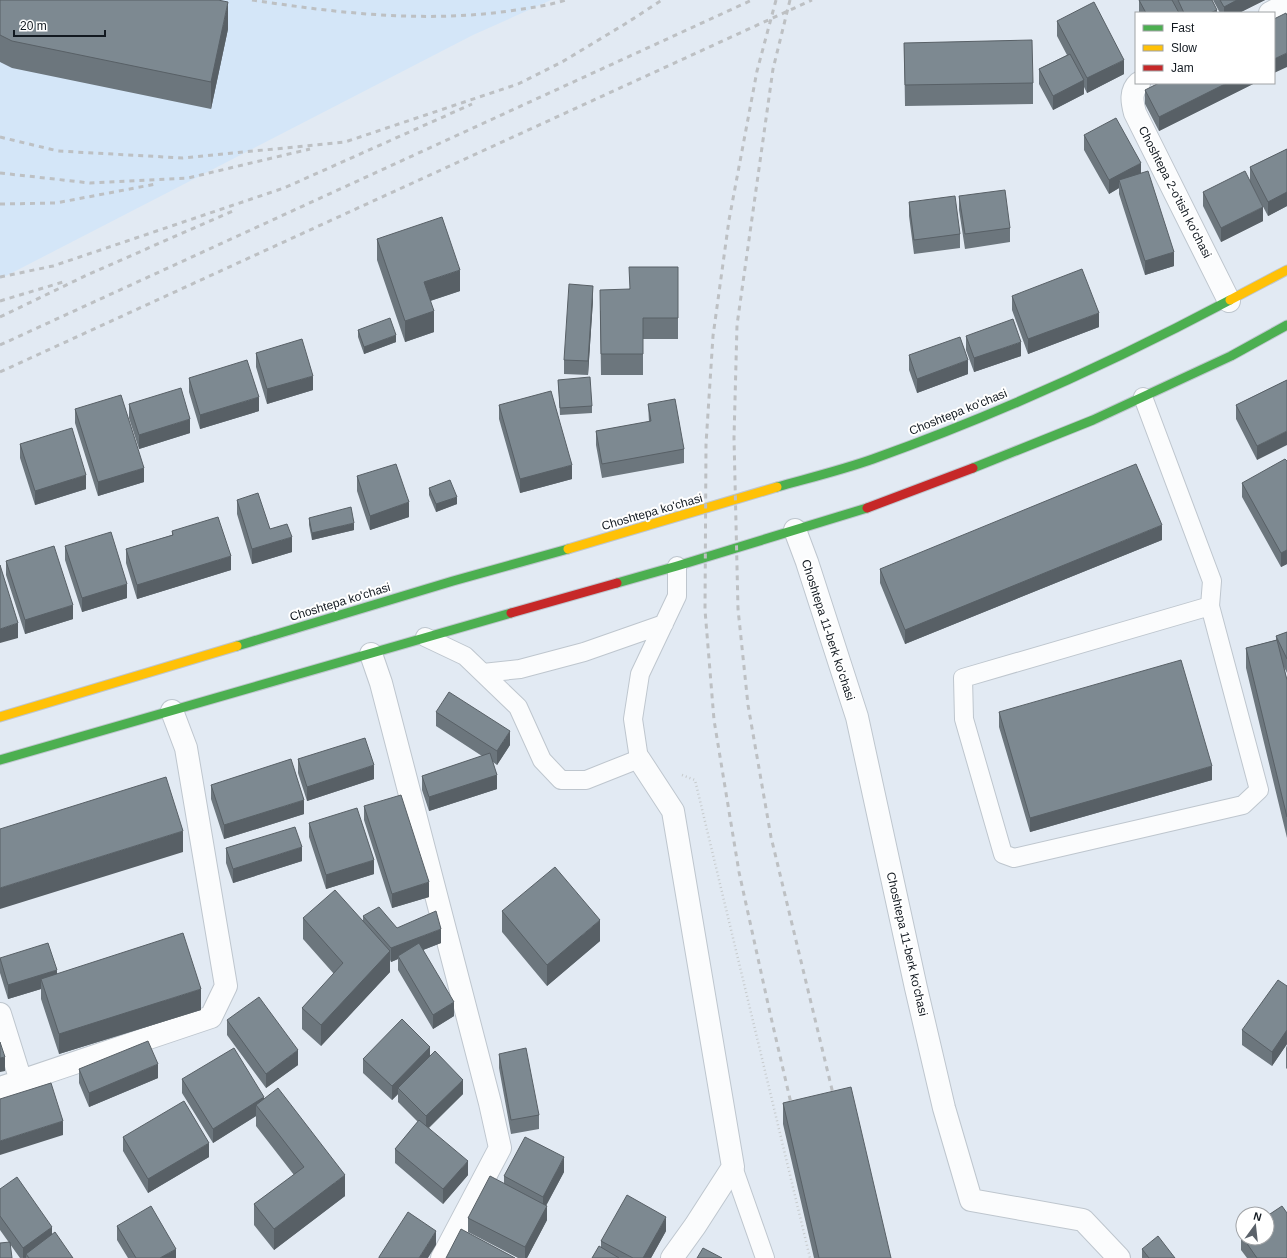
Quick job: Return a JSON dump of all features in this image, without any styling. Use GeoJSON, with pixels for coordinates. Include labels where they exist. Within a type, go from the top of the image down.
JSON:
{"type":"FeatureCollection","features":[{"type":"Feature","properties":{"kind":"main road","name":"Choshtepa ko'chasi"},"geometry":{"type":"LineString","coordinates":[[0,717],[453,581],[554,553],[872,459],[1048,389],[1129,352],[1287,270]]}},
{"type":"Feature","properties":{"kind":"main road"},"geometry":{"type":"LineString","coordinates":[[0,760],[677,566],[876,505],[984,464],[1093,420],[1231,356],[1287,325]]}},
{"type":"Feature","properties":{"kind":"street"},"geometry":{"type":"LineString","coordinates":[[1272,12],[1287,4]]}},
{"type":"Feature","properties":{"kind":"street","name":"Choshtepa 2-o'tish ko'chasi"},"geometry":{"type":"LineString","coordinates":[[1138,84],[1135,87],[1132,100],[1135,113],[1229,301]]}},
{"type":"Feature","properties":{"kind":"street","name":"Choshtepa 11-berk ko'chasi"},"geometry":{"type":"LineString","coordinates":[[795,530],[807,562],[857,717],[916,988],[944,1108],[972,1200],[1083,1220],[1119,1258]]}},
{"type":"Feature","properties":{"kind":"street"},"geometry":{"type":"LineString","coordinates":[[371,654],[381,683],[391,721],[490,1103],[500,1148],[442,1258]]}},
{"type":"Feature","properties":{"kind":"street"},"geometry":{"type":"LineString","coordinates":[[0,1088],[211,1017],[226,986],[186,748],[172,711]]}},
{"type":"Feature","properties":{"kind":"street"},"geometry":{"type":"LineString","coordinates":[[639,760],[673,811],[733,1167],[695,1226],[672,1258]]}},
{"type":"Feature","properties":{"kind":"street"},"geometry":{"type":"LineString","coordinates":[[0,1014],[21,1081]]}},
{"type":"Feature","properties":{"kind":"lane"},"geometry":{"type":"LineString","coordinates":[[1143,397],[1212,581],[1210,606],[1259,790],[1243,805],[1014,858],[1003,854],[964,719],[963,678],[1210,606]]}},
{"type":"Feature","properties":{"kind":"lane"},"geometry":{"type":"LineString","coordinates":[[425,637],[465,656],[518,706],[542,760],[561,780],[586,780],[639,760],[633,719],[640,674],[677,596],[677,566]]}},
{"type":"Feature","properties":{"kind":"lane"},"geometry":{"type":"LineString","coordinates":[[483,673],[520,669],[577,654],[664,624]]}},
{"type":"Feature","properties":{"kind":"lane"},"geometry":{"type":"LineString","coordinates":[[733,1167],[765,1258]]}},
{"type":"Feature","properties":{"kind":"path"},"geometry":{"type":"LineString","coordinates":[[681,775],[695,780],[810,1258]]}},
{"type":"Feature","properties":{"kind":"shaded area"},"geometry":{"type":"Polygon","coordinates":[[[0,0],[551,0],[473,35],[0,279],[0,0]]]}},
{"type":"Feature","properties":{"kind":"building"},"geometry":{"type":"Polygon","coordinates":[[[0,0],[218,0],[228,2],[211,82],[12,41],[0,35],[0,0]]]}},
{"type":"Feature","properties":{"kind":"building"},"geometry":{"type":"Polygon","coordinates":[[[1139,0],[1172,0],[1178,12],[1145,12],[1139,0]]]}},
{"type":"Feature","properties":{"kind":"building"},"geometry":{"type":"Polygon","coordinates":[[[1178,0],[1212,0],[1217,10],[1212,12],[1184,12],[1178,0]]]}},
{"type":"Feature","properties":{"kind":"building"},"geometry":{"type":"Polygon","coordinates":[[[1220,0],[1237,0],[1224,7],[1220,0]]]}},
{"type":"Feature","properties":{"kind":"building"},"geometry":{"type":"Polygon","coordinates":[[[1094,2],[1124,60],[1087,78],[1057,21],[1094,2]]]}},
{"type":"Feature","properties":{"kind":"building"},"geometry":{"type":"Polygon","coordinates":[[[1286,13],[1287,53],[1275,59],[1275,18],[1286,13]]]}},
{"type":"Feature","properties":{"kind":"building"},"geometry":{"type":"Polygon","coordinates":[[[1032,40],[1033,83],[905,85],[904,43],[1032,40]]]}},
{"type":"Feature","properties":{"kind":"building"},"geometry":{"type":"Polygon","coordinates":[[[1070,54],[1084,80],[1053,96],[1039,69],[1070,54]]]}},
{"type":"Feature","properties":{"kind":"building"},"geometry":{"type":"Polygon","coordinates":[[[1157,84],[1225,84],[1159,117],[1145,90],[1157,84]]]}},
{"type":"Feature","properties":{"kind":"building"},"geometry":{"type":"Polygon","coordinates":[[[1116,118],[1141,163],[1109,180],[1084,135],[1116,118]]]}},
{"type":"Feature","properties":{"kind":"building"},"geometry":{"type":"Polygon","coordinates":[[[1287,149],[1287,192],[1268,202],[1250,167],[1287,149]]]}},
{"type":"Feature","properties":{"kind":"building"},"geometry":{"type":"Polygon","coordinates":[[[1148,171],[1174,252],[1145,261],[1119,180],[1148,171]]]}},
{"type":"Feature","properties":{"kind":"building"},"geometry":{"type":"Polygon","coordinates":[[[1245,171],[1263,207],[1221,228],[1203,192],[1245,171]]]}},
{"type":"Feature","properties":{"kind":"building"},"geometry":{"type":"Polygon","coordinates":[[[1005,190],[1010,228],[965,234],[959,196],[1005,190]]]}},
{"type":"Feature","properties":{"kind":"building"},"geometry":{"type":"Polygon","coordinates":[[[955,196],[960,234],[914,240],[909,202],[955,196]]]}},
{"type":"Feature","properties":{"kind":"building"},"geometry":{"type":"Polygon","coordinates":[[[442,217],[460,270],[424,282],[434,311],[405,321],[377,239],[442,217]]]}},
{"type":"Feature","properties":{"kind":"building"},"geometry":{"type":"Polygon","coordinates":[[[629,267],[678,267],[678,318],[643,318],[643,354],[601,354],[600,290],[630,289],[629,267]]]}},
{"type":"Feature","properties":{"kind":"building"},"geometry":{"type":"Polygon","coordinates":[[[1082,269],[1099,313],[1028,339],[1012,296],[1082,269]]]}},
{"type":"Feature","properties":{"kind":"building"},"geometry":{"type":"Polygon","coordinates":[[[569,284],[593,286],[588,361],[564,360],[569,284]]]}},
{"type":"Feature","properties":{"kind":"building"},"geometry":{"type":"Polygon","coordinates":[[[390,318],[396,335],[364,347],[358,330],[390,318]]]}},
{"type":"Feature","properties":{"kind":"building"},"geometry":{"type":"Polygon","coordinates":[[[1013,319],[1021,342],[974,358],[966,336],[1013,319]]]}},
{"type":"Feature","properties":{"kind":"building"},"geometry":{"type":"Polygon","coordinates":[[[960,337],[968,360],[917,379],[909,355],[960,337]]]}},
{"type":"Feature","properties":{"kind":"building"},"geometry":{"type":"Polygon","coordinates":[[[302,339],[313,376],[267,389],[256,353],[302,339]]]}},
{"type":"Feature","properties":{"kind":"building"},"geometry":{"type":"Polygon","coordinates":[[[247,360],[259,397],[200,415],[189,378],[247,360]]]}},
{"type":"Feature","properties":{"kind":"building"},"geometry":{"type":"Polygon","coordinates":[[[590,377],[592,406],[560,408],[558,380],[590,377]]]}},
{"type":"Feature","properties":{"kind":"building"},"geometry":{"type":"Polygon","coordinates":[[[1287,380],[1287,431],[1257,446],[1236,405],[1287,380]]]}},
{"type":"Feature","properties":{"kind":"building"},"geometry":{"type":"Polygon","coordinates":[[[181,388],[190,419],[139,435],[129,404],[181,388]]]}},
{"type":"Feature","properties":{"kind":"building"},"geometry":{"type":"Polygon","coordinates":[[[551,391],[572,465],[520,479],[499,405],[551,391]]]}},
{"type":"Feature","properties":{"kind":"building"},"geometry":{"type":"Polygon","coordinates":[[[121,395],[144,468],[98,482],[75,409],[121,395]]]}},
{"type":"Feature","properties":{"kind":"building"},"geometry":{"type":"Polygon","coordinates":[[[675,399],[684,449],[602,464],[596,431],[651,421],[648,404],[675,399]]]}},
{"type":"Feature","properties":{"kind":"building"},"geometry":{"type":"Polygon","coordinates":[[[72,428],[86,475],[35,491],[20,444],[72,428]]]}},
{"type":"Feature","properties":{"kind":"building"},"geometry":{"type":"Polygon","coordinates":[[[1285,459],[1287,461],[1287,550],[1281,553],[1242,483],[1285,459]]]}},
{"type":"Feature","properties":{"kind":"building"},"geometry":{"type":"Polygon","coordinates":[[[396,464],[409,502],[370,516],[357,476],[396,464]]]}},
{"type":"Feature","properties":{"kind":"building"},"geometry":{"type":"Polygon","coordinates":[[[1136,464],[1162,525],[905,630],[880,569],[1136,464]]]}},
{"type":"Feature","properties":{"kind":"building"},"geometry":{"type":"Polygon","coordinates":[[[450,480],[457,497],[436,504],[429,488],[450,480]]]}},
{"type":"Feature","properties":{"kind":"building"},"geometry":{"type":"Polygon","coordinates":[[[258,493],[270,529],[287,524],[292,537],[252,549],[237,500],[258,493]]]}},
{"type":"Feature","properties":{"kind":"building"},"geometry":{"type":"Polygon","coordinates":[[[351,507],[354,523],[312,533],[309,518],[351,507]]]}},
{"type":"Feature","properties":{"kind":"building"},"geometry":{"type":"Polygon","coordinates":[[[218,517],[231,556],[137,585],[126,549],[173,535],[172,531],[218,517]]]}},
{"type":"Feature","properties":{"kind":"building"},"geometry":{"type":"Polygon","coordinates":[[[111,532],[127,584],[82,598],[65,546],[111,532]]]}},
{"type":"Feature","properties":{"kind":"building"},"geometry":{"type":"Polygon","coordinates":[[[54,546],[73,605],[25,620],[6,561],[54,546]]]}},
{"type":"Feature","properties":{"kind":"building"},"geometry":{"type":"Polygon","coordinates":[[[0,565],[18,623],[0,629],[0,565]]]}},
{"type":"Feature","properties":{"kind":"building"},"geometry":{"type":"Polygon","coordinates":[[[1287,632],[1287,659],[1276,636],[1287,632]]]}},
{"type":"Feature","properties":{"kind":"building"},"geometry":{"type":"Polygon","coordinates":[[[1277,640],[1287,680],[1287,817],[1246,648],[1277,640]]]}},
{"type":"Feature","properties":{"kind":"building"},"geometry":{"type":"Polygon","coordinates":[[[1181,660],[1212,766],[1030,818],[999,712],[1181,660]]]}},
{"type":"Feature","properties":{"kind":"building"},"geometry":{"type":"Polygon","coordinates":[[[449,692],[510,731],[497,751],[436,712],[449,692]]]}},
{"type":"Feature","properties":{"kind":"building"},"geometry":{"type":"Polygon","coordinates":[[[365,738],[374,765],[307,787],[298,759],[365,738]]]}},
{"type":"Feature","properties":{"kind":"building"},"geometry":{"type":"Polygon","coordinates":[[[490,753],[497,775],[429,797],[422,776],[490,753]]]}},
{"type":"Feature","properties":{"kind":"building"},"geometry":{"type":"Polygon","coordinates":[[[291,759],[304,800],[224,825],[211,785],[291,759]]]}},
{"type":"Feature","properties":{"kind":"building"},"geometry":{"type":"Polygon","coordinates":[[[166,777],[183,831],[0,888],[0,829],[166,777]]]}},
{"type":"Feature","properties":{"kind":"building"},"geometry":{"type":"Polygon","coordinates":[[[401,795],[429,882],[392,894],[364,806],[401,795]]]}},
{"type":"Feature","properties":{"kind":"building"},"geometry":{"type":"Polygon","coordinates":[[[357,808],[374,860],[326,875],[309,823],[357,808]]]}},
{"type":"Feature","properties":{"kind":"building"},"geometry":{"type":"Polygon","coordinates":[[[295,827],[302,847],[233,869],[226,848],[295,827]]]}},
{"type":"Feature","properties":{"kind":"building"},"geometry":{"type":"Polygon","coordinates":[[[555,867],[600,920],[547,965],[502,911],[555,867]]]}},
{"type":"Feature","properties":{"kind":"building"},"geometry":{"type":"Polygon","coordinates":[[[335,890],[390,951],[321,1025],[302,1008],[343,963],[303,918],[335,890]]]}},
{"type":"Feature","properties":{"kind":"building"},"geometry":{"type":"Polygon","coordinates":[[[379,907],[397,928],[436,911],[441,929],[391,948],[363,916],[379,907]]]}},
{"type":"Feature","properties":{"kind":"building"},"geometry":{"type":"Polygon","coordinates":[[[183,933],[201,989],[59,1034],[41,979],[183,933]]]}},
{"type":"Feature","properties":{"kind":"building"},"geometry":{"type":"Polygon","coordinates":[[[48,943],[57,970],[8,985],[0,958],[48,943]]]}},
{"type":"Feature","properties":{"kind":"building"},"geometry":{"type":"Polygon","coordinates":[[[419,943],[454,1002],[433,1015],[398,956],[419,943]]]}},
{"type":"Feature","properties":{"kind":"building"},"geometry":{"type":"Polygon","coordinates":[[[1278,980],[1287,986],[1287,1030],[1272,1052],[1242,1030],[1278,980]]]}},
{"type":"Feature","properties":{"kind":"building"},"geometry":{"type":"Polygon","coordinates":[[[259,997],[298,1050],[266,1074],[227,1020],[259,997]]]}},
{"type":"Feature","properties":{"kind":"building"},"geometry":{"type":"Polygon","coordinates":[[[402,1019],[430,1047],[392,1086],[363,1059],[402,1019]]]}},
{"type":"Feature","properties":{"kind":"building"},"geometry":{"type":"Polygon","coordinates":[[[148,1041],[158,1064],[89,1093],[79,1069],[148,1041]]]}},
{"type":"Feature","properties":{"kind":"building"},"geometry":{"type":"Polygon","coordinates":[[[0,1042],[5,1057],[0,1058],[0,1042]]]}},
{"type":"Feature","properties":{"kind":"building"},"geometry":{"type":"Polygon","coordinates":[[[234,1048],[264,1097],[213,1129],[182,1079],[234,1048]]]}},
{"type":"Feature","properties":{"kind":"building"},"geometry":{"type":"Polygon","coordinates":[[[526,1048],[539,1115],[511,1120],[499,1054],[526,1048]]]}},
{"type":"Feature","properties":{"kind":"building"},"geometry":{"type":"Polygon","coordinates":[[[435,1051],[463,1080],[426,1116],[398,1088],[435,1051]]]}},
{"type":"Feature","properties":{"kind":"building"},"geometry":{"type":"Polygon","coordinates":[[[51,1083],[63,1121],[0,1141],[0,1099],[51,1083]]]}},
{"type":"Feature","properties":{"kind":"building"},"geometry":{"type":"Polygon","coordinates":[[[851,1087],[891,1258],[819,1258],[783,1103],[851,1087]]]}},
{"type":"Feature","properties":{"kind":"building"},"geometry":{"type":"Polygon","coordinates":[[[278,1088],[345,1175],[274,1229],[254,1204],[304,1167],[256,1105],[278,1088]]]}},
{"type":"Feature","properties":{"kind":"building"},"geometry":{"type":"Polygon","coordinates":[[[184,1101],[209,1143],[148,1179],[123,1137],[184,1101]]]}},
{"type":"Feature","properties":{"kind":"building"},"geometry":{"type":"Polygon","coordinates":[[[419,1120],[468,1161],[443,1189],[395,1149],[419,1120]]]}},
{"type":"Feature","properties":{"kind":"building"},"geometry":{"type":"Polygon","coordinates":[[[525,1137],[564,1157],[543,1197],[504,1176],[525,1137]]]}},
{"type":"Feature","properties":{"kind":"building"},"geometry":{"type":"Polygon","coordinates":[[[490,1176],[547,1206],[525,1247],[468,1218],[490,1176]]]}},
{"type":"Feature","properties":{"kind":"building"},"geometry":{"type":"Polygon","coordinates":[[[17,1177],[52,1227],[23,1248],[0,1216],[0,1189],[17,1177]]]}},
{"type":"Feature","properties":{"kind":"building"},"geometry":{"type":"Polygon","coordinates":[[[627,1195],[666,1217],[643,1258],[633,1258],[601,1241],[627,1195]]]}},
{"type":"Feature","properties":{"kind":"building"},"geometry":{"type":"Polygon","coordinates":[[[151,1206],[176,1249],[160,1258],[136,1258],[117,1226],[151,1206]]]}},
{"type":"Feature","properties":{"kind":"building"},"geometry":{"type":"Polygon","coordinates":[[[1282,1206],[1287,1213],[1287,1258],[1257,1258],[1249,1246],[1275,1246],[1275,1211],[1282,1206]]]}},
{"type":"Feature","properties":{"kind":"building"},"geometry":{"type":"Polygon","coordinates":[[[408,1212],[436,1231],[419,1258],[379,1258],[379,1257],[408,1212]]]}},
{"type":"Feature","properties":{"kind":"building"},"geometry":{"type":"Polygon","coordinates":[[[461,1229],[515,1258],[446,1258],[461,1229]]]}},
{"type":"Feature","properties":{"kind":"building"},"geometry":{"type":"Polygon","coordinates":[[[55,1232],[73,1258],[29,1258],[26,1254],[55,1232]]]}},
{"type":"Feature","properties":{"kind":"building"},"geometry":{"type":"Polygon","coordinates":[[[1158,1236],[1175,1258],[1149,1258],[1142,1249],[1158,1236]]]}},
{"type":"Feature","properties":{"kind":"building"},"geometry":{"type":"Polygon","coordinates":[[[10,1242],[12,1258],[0,1258],[0,1243],[10,1242]]]}},
{"type":"Feature","properties":{"kind":"building"},"geometry":{"type":"Polygon","coordinates":[[[599,1246],[619,1258],[592,1258],[599,1246]]]}},
{"type":"Feature","properties":{"kind":"building"},"geometry":{"type":"Polygon","coordinates":[[[703,1248],[722,1258],[697,1258],[703,1248]]]}},
{"type":"Feature","properties":{"kind":"railway"},"geometry":{"type":"LineString","coordinates":[[252,0],[316,9],[380,15],[413,16],[477,15],[531,8],[566,0]]}},
{"type":"Feature","properties":{"kind":"railway"},"geometry":{"type":"LineString","coordinates":[[0,137],[58,151],[183,158],[345,142],[518,84],[562,62],[662,0]]}},
{"type":"Feature","properties":{"kind":"railway"},"geometry":{"type":"LineString","coordinates":[[0,345],[752,0]]}},
{"type":"Feature","properties":{"kind":"railway"},"geometry":{"type":"LineString","coordinates":[[776,0],[757,71],[729,220],[713,336],[706,444],[705,610],[714,720],[739,872],[793,1112]]}},
{"type":"Feature","properties":{"kind":"railway"},"geometry":{"type":"LineString","coordinates":[[790,0],[773,69],[737,325],[734,438],[738,609],[748,705],[771,837],[835,1102]]}},
{"type":"Feature","properties":{"kind":"railway"},"geometry":{"type":"LineString","coordinates":[[0,372],[812,0]]}},
{"type":"Feature","properties":{"kind":"railway"},"geometry":{"type":"LineString","coordinates":[[0,277],[53,266],[284,188],[472,104]]}},
{"type":"Feature","properties":{"kind":"railway"},"geometry":{"type":"LineString","coordinates":[[0,173],[90,183],[188,178],[310,149]]}},
{"type":"Feature","properties":{"kind":"railway"},"geometry":{"type":"LineString","coordinates":[[0,204],[56,203],[156,184]]}},
{"type":"Feature","properties":{"kind":"railway"},"geometry":{"type":"LineString","coordinates":[[0,317],[87,275],[235,210]]}},
{"type":"Feature","properties":{"kind":"railway"},"geometry":{"type":"LineString","coordinates":[[0,301],[63,282]]}},
{"type":"Feature","properties":{"kind":"traffic: fast"},"geometry":{"type":"LineString","coordinates":[[777,487],[861,463],[964,424],[1099,366],[1230,300]]}},
{"type":"Feature","properties":{"kind":"traffic: fast"},"geometry":{"type":"LineString","coordinates":[[973,468],[1093,420],[1231,356],[1287,325]]}},
{"type":"Feature","properties":{"kind":"traffic: fast"},"geometry":{"type":"LineString","coordinates":[[617,583],[867,508]]}},
{"type":"Feature","properties":{"kind":"traffic: fast"},"geometry":{"type":"LineString","coordinates":[[237,646],[453,581],[568,549]]}},
{"type":"Feature","properties":{"kind":"traffic: fast"},"geometry":{"type":"LineString","coordinates":[[0,760],[511,613]]}},
{"type":"Feature","properties":{"kind":"traffic: slow"},"geometry":{"type":"LineString","coordinates":[[1230,300],[1287,270]]}},
{"type":"Feature","properties":{"kind":"traffic: slow"},"geometry":{"type":"LineString","coordinates":[[568,549],[777,487]]}},
{"type":"Feature","properties":{"kind":"traffic: slow"},"geometry":{"type":"LineString","coordinates":[[0,717],[237,646]]}},
{"type":"Feature","properties":{"kind":"traffic: jam"},"geometry":{"type":"LineString","coordinates":[[867,508],[973,468]]}},
{"type":"Feature","properties":{"kind":"traffic: jam"},"geometry":{"type":"LineString","coordinates":[[511,613],[617,583]]}}]}
